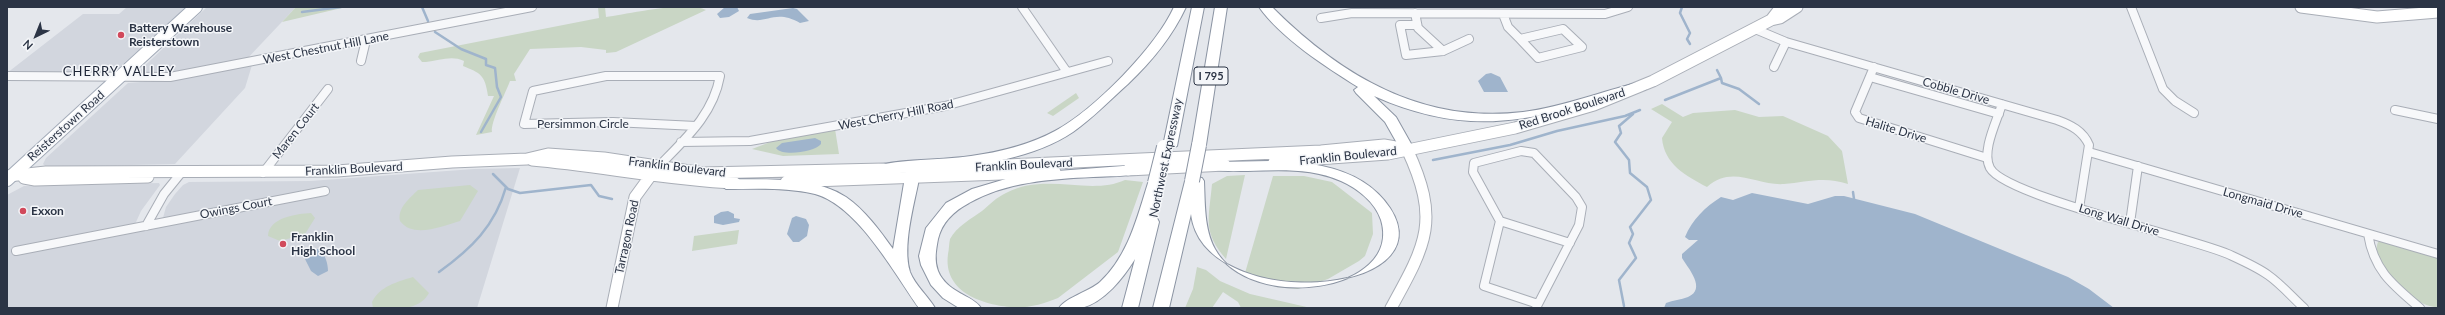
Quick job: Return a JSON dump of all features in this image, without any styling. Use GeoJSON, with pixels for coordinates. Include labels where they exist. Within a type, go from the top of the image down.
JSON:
{"type":"FeatureCollection","features":[{"type":"Feature","properties":{"kind":"highway"},"geometry":{"type":"LineString","coordinates":[[876,170],[992,157],[1029,147],[1060,134],[1088,114],[1151,52],[1169,29],[1180,7]]}},
{"type":"Feature","properties":{"kind":"highway","name":"I 795"},"geometry":{"type":"LineString","coordinates":[[1159,183],[1198,7]]}},
{"type":"Feature","properties":{"kind":"highway","name":"I 795"},"geometry":{"type":"LineString","coordinates":[[1194,181],[1198,145],[1210,82],[1221,7]]}},
{"type":"Feature","properties":{"kind":"highway"},"geometry":{"type":"LineString","coordinates":[[1265,7],[1288,30],[1380,107],[1397,128],[1407,149]]}},
{"type":"Feature","properties":{"kind":"highway"},"geometry":{"type":"LineString","coordinates":[[1323,58],[1365,86],[1390,98],[1426,110],[1469,116],[1498,117],[1532,114],[1641,86]]}},
{"type":"Feature","properties":{"kind":"highway"},"geometry":{"type":"LineString","coordinates":[[904,277],[900,261],[901,234],[912,177],[926,171],[974,169],[989,166]]}},
{"type":"Feature","properties":{"kind":"highway"},"geometry":{"type":"LineString","coordinates":[[1194,181],[1198,216],[1211,255],[1227,272],[1254,286],[1297,295],[1337,289],[1356,282],[1372,270],[1389,246],[1390,226],[1382,207],[1368,190],[1347,178],[1324,170],[1297,167],[1216,166]]}},
{"type":"Feature","properties":{"kind":"highway"},"geometry":{"type":"LineString","coordinates":[[973,308],[952,298],[943,289],[930,271],[927,260],[931,235],[943,216],[952,208],[976,192],[1019,179],[1136,170]]}},
{"type":"Feature","properties":{"kind":"highway"},"geometry":{"type":"LineString","coordinates":[[1161,308],[1194,181]]}},
{"type":"Feature","properties":{"kind":"highway"},"geometry":{"type":"LineString","coordinates":[[1067,308],[1101,290],[1121,270],[1136,241],[1159,183]]}},
{"type":"Feature","properties":{"kind":"highway","name":"Northwest Expressway"},"geometry":{"type":"LineString","coordinates":[[1130,308],[1159,183]]}},
{"type":"Feature","properties":{"kind":"highway"},"geometry":{"type":"LineString","coordinates":[[726,184],[807,188],[835,196],[852,208],[860,217],[927,308]]}},
{"type":"Feature","properties":{"kind":"main road","name":"Reisterstown Road"},"geometry":{"type":"LineString","coordinates":[[9,177],[196,7]]}},
{"type":"Feature","properties":{"kind":"main road"},"geometry":{"type":"LineString","coordinates":[[1775,19],[1776,11],[1781,7]]}},
{"type":"Feature","properties":{"kind":"main road"},"geometry":{"type":"LineString","coordinates":[[1775,19],[1797,7]]}},
{"type":"Feature","properties":{"kind":"main road"},"geometry":{"type":"LineString","coordinates":[[1775,19],[1803,7]]}},
{"type":"Feature","properties":{"kind":"main road"},"geometry":{"type":"LineString","coordinates":[[2301,7],[2377,17],[2438,12]]}},
{"type":"Feature","properties":{"kind":"main road","name":"Red Brook Boulevard"},"geometry":{"type":"LineString","coordinates":[[1407,149],[1515,128],[1594,105],[1641,86],[1775,19]]}},
{"type":"Feature","properties":{"kind":"main road","name":"Franklin Boulevard"},"geometry":{"type":"LineString","coordinates":[[9,177],[35,180],[126,179],[182,173],[337,171],[452,162],[527,160],[542,163],[655,171],[731,174],[989,166],[1321,151],[1384,146],[1407,149]]}},
{"type":"Feature","properties":{"kind":"main road","name":"Franklin Boulevard"},"geometry":{"type":"LineString","coordinates":[[655,171],[726,184],[1216,166],[1345,158],[1388,154],[1407,149]]}},
{"type":"Feature","properties":{"kind":"main road"},"geometry":{"type":"LineString","coordinates":[[1391,308],[1419,256],[1427,225],[1428,207],[1422,185],[1407,149]]}},
{"type":"Feature","properties":{"kind":"main road","name":"Tarragon Road"},"geometry":{"type":"LineString","coordinates":[[612,308],[631,209],[638,190],[655,171]]}},
{"type":"Feature","properties":{"kind":"street"},"geometry":{"type":"LineString","coordinates":[[485,7],[485,16]]}},
{"type":"Feature","properties":{"kind":"street","name":"West Chestnut Hill Lane"},"geometry":{"type":"LineString","coordinates":[[7,76],[150,78],[186,75],[532,7]]}},
{"type":"Feature","properties":{"kind":"street"},"geometry":{"type":"LineString","coordinates":[[1022,7],[1067,72]]}},
{"type":"Feature","properties":{"kind":"street"},"geometry":{"type":"LineString","coordinates":[[1321,18],[1352,10],[1415,13],[1605,14],[1628,7]]}},
{"type":"Feature","properties":{"kind":"street"},"geometry":{"type":"LineString","coordinates":[[2131,7],[2163,89],[2175,101],[2194,113]]}},
{"type":"Feature","properties":{"kind":"street"},"geometry":{"type":"LineString","coordinates":[[1415,13],[1416,25],[1443,51]]}},
{"type":"Feature","properties":{"kind":"street"},"geometry":{"type":"LineString","coordinates":[[1503,14],[1508,27],[1538,58],[1582,47],[1563,29],[1520,39]]}},
{"type":"Feature","properties":{"kind":"street"},"geometry":{"type":"LineString","coordinates":[[1416,25],[1400,26],[1406,55],[1443,51],[1469,39]]}},
{"type":"Feature","properties":{"kind":"street","name":"Cobble Drive"},"geometry":{"type":"LineString","coordinates":[[1755,29],[1786,42],[2057,120],[2074,128],[2087,141],[2089,152]]}},
{"type":"Feature","properties":{"kind":"street"},"geometry":{"type":"LineString","coordinates":[[361,61],[366,40]]}},
{"type":"Feature","properties":{"kind":"street"},"geometry":{"type":"LineString","coordinates":[[1774,67],[1786,42]]}},
{"type":"Feature","properties":{"kind":"street","name":"West Cherry Hill Road"},"geometry":{"type":"LineString","coordinates":[[681,142],[703,143],[750,141],[806,132],[972,100],[1108,61]]}},
{"type":"Feature","properties":{"kind":"street","name":"Halite Drive"},"geometry":{"type":"LineString","coordinates":[[1874,67],[1855,112],[1859,118],[1987,158]]}},
{"type":"Feature","properties":{"kind":"street","name":"Persimmon Circle"},"geometry":{"type":"LineString","coordinates":[[696,126],[613,122],[524,124],[533,91],[606,76],[720,76]]}},
{"type":"Feature","properties":{"kind":"street","name":"Tarragon Road"},"geometry":{"type":"LineString","coordinates":[[655,171],[696,126],[710,108],[716,97],[720,76]]}},
{"type":"Feature","properties":{"kind":"street"},"geometry":{"type":"LineString","coordinates":[[1870,77],[1999,114]]}},
{"type":"Feature","properties":{"kind":"street","name":"Maren Court"},"geometry":{"type":"LineString","coordinates":[[263,173],[328,89]]}},
{"type":"Feature","properties":{"kind":"street"},"geometry":{"type":"LineString","coordinates":[[1987,158],[2002,104]]}},
{"type":"Feature","properties":{"kind":"street"},"geometry":{"type":"LineString","coordinates":[[2395,110],[2438,119]]}},
{"type":"Feature","properties":{"kind":"street"},"geometry":{"type":"LineString","coordinates":[[1529,151],[1540,157],[1580,201],[1582,214],[1570,243],[1537,306],[1484,286],[1500,221],[1472,167],[1474,163],[1529,151]]}},
{"type":"Feature","properties":{"kind":"street"},"geometry":{"type":"LineString","coordinates":[[2079,208],[2089,152]]}},
{"type":"Feature","properties":{"kind":"street","name":"Longmaid Drive"},"geometry":{"type":"LineString","coordinates":[[2089,152],[2438,254]]}},
{"type":"Feature","properties":{"kind":"street","name":"Long Wall Drive"},"geometry":{"type":"LineString","coordinates":[[1987,158],[1991,173],[2007,184],[2241,260],[2268,275],[2304,308]]}},
{"type":"Feature","properties":{"kind":"street"},"geometry":{"type":"LineString","coordinates":[[2130,223],[2138,166]]}},
{"type":"Feature","properties":{"kind":"street"},"geometry":{"type":"LineString","coordinates":[[146,226],[161,199],[182,173]]}},
{"type":"Feature","properties":{"kind":"street","name":"Owings Court"},"geometry":{"type":"LineString","coordinates":[[16,251],[325,190]]}},
{"type":"Feature","properties":{"kind":"street"},"geometry":{"type":"LineString","coordinates":[[1500,221],[1570,243]]}},
{"type":"Feature","properties":{"kind":"street"},"geometry":{"type":"LineString","coordinates":[[2368,234],[2370,251],[2377,267],[2393,286],[2420,308]]}},
{"type":"Feature","properties":{"kind":"shaded area"},"geometry":{"type":"Polygon","coordinates":[[[127,7],[187,7],[114,72],[7,73],[83,14],[119,14],[127,7]]]}},
{"type":"Feature","properties":{"kind":"shaded area"},"geometry":{"type":"Polygon","coordinates":[[[207,7],[296,7],[245,61],[171,74],[137,73],[207,7]]]}},
{"type":"Feature","properties":{"kind":"shaded area"},"geometry":{"type":"Polygon","coordinates":[[[252,65],[245,88],[175,164],[46,167],[43,164],[46,158],[128,83],[167,80],[252,65]]]}},
{"type":"Feature","properties":{"kind":"shaded area","name":"Franklin High School"},"geometry":{"type":"Polygon","coordinates":[[[520,168],[477,308],[7,308],[7,195],[24,186],[159,183],[160,185],[141,211],[132,231],[161,225],[166,207],[183,185],[189,182],[310,181],[474,169],[520,168]]]}},
{"type":"Feature","properties":{"kind":"green space"},"geometry":{"type":"Polygon","coordinates":[[[686,6],[698,7],[706,10],[616,52],[606,53],[606,50],[581,47],[530,49],[514,74],[516,81],[510,81],[493,122],[492,132],[476,135],[494,96],[488,96],[485,83],[481,75],[463,66],[464,61],[459,59],[450,58],[422,62],[418,57],[420,53],[599,18],[598,7],[605,7],[606,17],[686,6]]]}},
{"type":"Feature","properties":{"kind":"green space"},"geometry":{"type":"Polygon","coordinates":[[[296,7],[346,7],[282,22],[296,7]]]}},
{"type":"Feature","properties":{"kind":"green space"},"geometry":{"type":"Polygon","coordinates":[[[1076,93],[1079,98],[1053,116],[1047,113],[1076,93]]]}},
{"type":"Feature","properties":{"kind":"green space"},"geometry":{"type":"Polygon","coordinates":[[[1662,104],[1683,117],[1693,113],[1735,110],[1759,117],[1783,116],[1828,136],[1842,151],[1848,184],[1831,180],[1823,180],[1774,184],[1735,176],[1716,180],[1707,187],[1684,174],[1677,168],[1667,155],[1662,138],[1672,122],[1651,109],[1662,104]]]}},
{"type":"Feature","properties":{"kind":"green space"},"geometry":{"type":"Polygon","coordinates":[[[835,129],[839,154],[783,156],[752,149],[773,141],[835,129]]]}},
{"type":"Feature","properties":{"kind":"green space"},"geometry":{"type":"Polygon","coordinates":[[[1245,175],[1226,259],[1218,249],[1210,232],[1209,216],[1212,184],[1227,176],[1245,175]]]}},
{"type":"Feature","properties":{"kind":"green space"},"geometry":{"type":"Polygon","coordinates":[[[1273,176],[1304,176],[1332,182],[1372,213],[1373,234],[1365,256],[1328,279],[1298,289],[1276,287],[1245,273],[1273,176]]]}},
{"type":"Feature","properties":{"kind":"green space"},"geometry":{"type":"Polygon","coordinates":[[[1125,180],[1143,182],[1118,252],[1058,298],[1028,307],[987,303],[966,293],[951,277],[948,267],[950,239],[964,223],[1003,195],[1021,187],[1037,184],[1097,186],[1125,180]]]}},
{"type":"Feature","properties":{"kind":"green space"},"geometry":{"type":"Polygon","coordinates":[[[470,185],[478,191],[460,221],[437,228],[420,230],[412,229],[400,221],[400,212],[402,208],[418,190],[470,185]]]}},
{"type":"Feature","properties":{"kind":"green space"},"geometry":{"type":"Polygon","coordinates":[[[311,213],[315,218],[305,234],[280,241],[268,236],[273,225],[278,221],[299,214],[311,213]]]}},
{"type":"Feature","properties":{"kind":"green space"},"geometry":{"type":"Polygon","coordinates":[[[739,230],[737,244],[692,251],[694,236],[739,230]]]}},
{"type":"Feature","properties":{"kind":"green space"},"geometry":{"type":"Polygon","coordinates":[[[2378,242],[2385,242],[2438,258],[2438,307],[2429,306],[2418,301],[2396,284],[2380,262],[2377,251],[2378,242]]]}},
{"type":"Feature","properties":{"kind":"green space"},"geometry":{"type":"Polygon","coordinates":[[[1197,267],[1206,270],[1220,281],[1250,294],[1311,308],[1241,308],[1238,302],[1223,292],[1212,308],[1185,308],[1193,289],[1197,267]]]}},
{"type":"Feature","properties":{"kind":"green space"},"geometry":{"type":"Polygon","coordinates":[[[413,277],[429,293],[418,304],[411,307],[396,309],[373,308],[372,302],[384,288],[413,277]]]}},
{"type":"Feature","properties":{"kind":"water"},"geometry":{"type":"Polygon","coordinates":[[[725,7],[737,7],[739,11],[729,17],[720,18],[717,14],[725,7]]]}},
{"type":"Feature","properties":{"kind":"water"},"geometry":{"type":"Polygon","coordinates":[[[793,8],[797,9],[809,21],[800,23],[783,17],[760,20],[747,18],[750,14],[793,8]]]}},
{"type":"Feature","properties":{"kind":"water"},"geometry":{"type":"Polygon","coordinates":[[[1491,73],[1500,77],[1508,92],[1484,92],[1478,81],[1486,74],[1491,73]]]}},
{"type":"Feature","properties":{"kind":"water"},"geometry":{"type":"Polygon","coordinates":[[[815,138],[821,141],[821,144],[818,147],[806,151],[791,153],[779,151],[776,148],[782,143],[815,138]]]}},
{"type":"Feature","properties":{"kind":"water"},"geometry":{"type":"Polygon","coordinates":[[[1752,193],[1808,204],[1835,196],[1844,196],[1915,214],[2068,277],[2089,289],[2114,308],[1664,308],[1666,303],[1688,297],[1696,289],[1696,284],[1692,273],[1682,258],[1682,254],[1698,240],[1689,240],[1685,237],[1691,225],[1704,210],[1721,197],[1733,200],[1752,193]]]}},
{"type":"Feature","properties":{"kind":"water"},"geometry":{"type":"Polygon","coordinates":[[[728,211],[734,214],[734,218],[740,219],[739,222],[723,225],[714,223],[714,216],[721,212],[728,211]]]}},
{"type":"Feature","properties":{"kind":"water"},"geometry":{"type":"Polygon","coordinates":[[[796,216],[806,219],[809,225],[807,236],[799,242],[793,242],[787,234],[792,218],[796,216]]]}},
{"type":"Feature","properties":{"kind":"water"},"geometry":{"type":"Polygon","coordinates":[[[321,249],[324,254],[328,271],[318,276],[311,271],[305,259],[310,251],[321,249]]]}},
{"type":"Feature","properties":{"kind":"waterway"},"geometry":{"type":"LineString","coordinates":[[302,12],[341,7]]}},
{"type":"Feature","properties":{"kind":"waterway"},"geometry":{"type":"LineString","coordinates":[[422,7],[428,21]]}},
{"type":"Feature","properties":{"kind":"waterway"},"geometry":{"type":"LineString","coordinates":[[1682,7],[1680,13],[1690,33],[1687,39],[1690,44]]}},
{"type":"Feature","properties":{"kind":"waterway"},"geometry":{"type":"LineString","coordinates":[[435,32],[461,49],[486,59],[486,65],[495,68],[497,87],[501,97],[481,132]]}},
{"type":"Feature","properties":{"kind":"waterway"},"geometry":{"type":"LineString","coordinates":[[1717,70],[1721,78]]}},
{"type":"Feature","properties":{"kind":"waterway"},"geometry":{"type":"LineString","coordinates":[[1665,100],[1721,78]]}},
{"type":"Feature","properties":{"kind":"waterway"},"geometry":{"type":"LineString","coordinates":[[1721,78],[1722,83],[1739,89],[1759,104]]}},
{"type":"Feature","properties":{"kind":"waterway"},"geometry":{"type":"LineString","coordinates":[[1433,160],[1510,145],[1557,131],[1625,116],[1640,110]]}},
{"type":"Feature","properties":{"kind":"waterway"},"geometry":{"type":"LineString","coordinates":[[1624,306],[1619,280],[1636,258],[1629,243],[1633,234],[1630,227],[1651,200],[1647,187],[1630,173],[1629,160],[1615,142],[1621,133],[1619,126],[1633,114]]}},
{"type":"Feature","properties":{"kind":"waterway"},"geometry":{"type":"LineString","coordinates":[[493,174],[506,187]]}},
{"type":"Feature","properties":{"kind":"waterway"},"geometry":{"type":"LineString","coordinates":[[506,187],[520,193],[591,185],[599,196],[612,199]]}},
{"type":"Feature","properties":{"kind":"waterway"},"geometry":{"type":"LineString","coordinates":[[439,272],[480,236],[495,214],[506,187]]}},
{"type":"Feature","properties":{"kind":"waterway"},"geometry":{"type":"LineString","coordinates":[[1853,192],[1854,199]]}},
{"type":"Feature","properties":{"kind":"place","name":"Battery Warehouse Reisterstown"},"geometry":{"type":"Point","coordinates":[121,35]}},
{"type":"Feature","properties":{"kind":"place","name":"Exxon"},"geometry":{"type":"Point","coordinates":[23,211]}},
{"type":"Feature","properties":{"kind":"place","name":"Franklin High School"},"geometry":{"type":"Point","coordinates":[283,244]}},
{"type":"Feature","properties":{"kind":"district","name":"CHERRY VALLEY"},"geometry":{"type":"Point","coordinates":[119,72]}}]}
